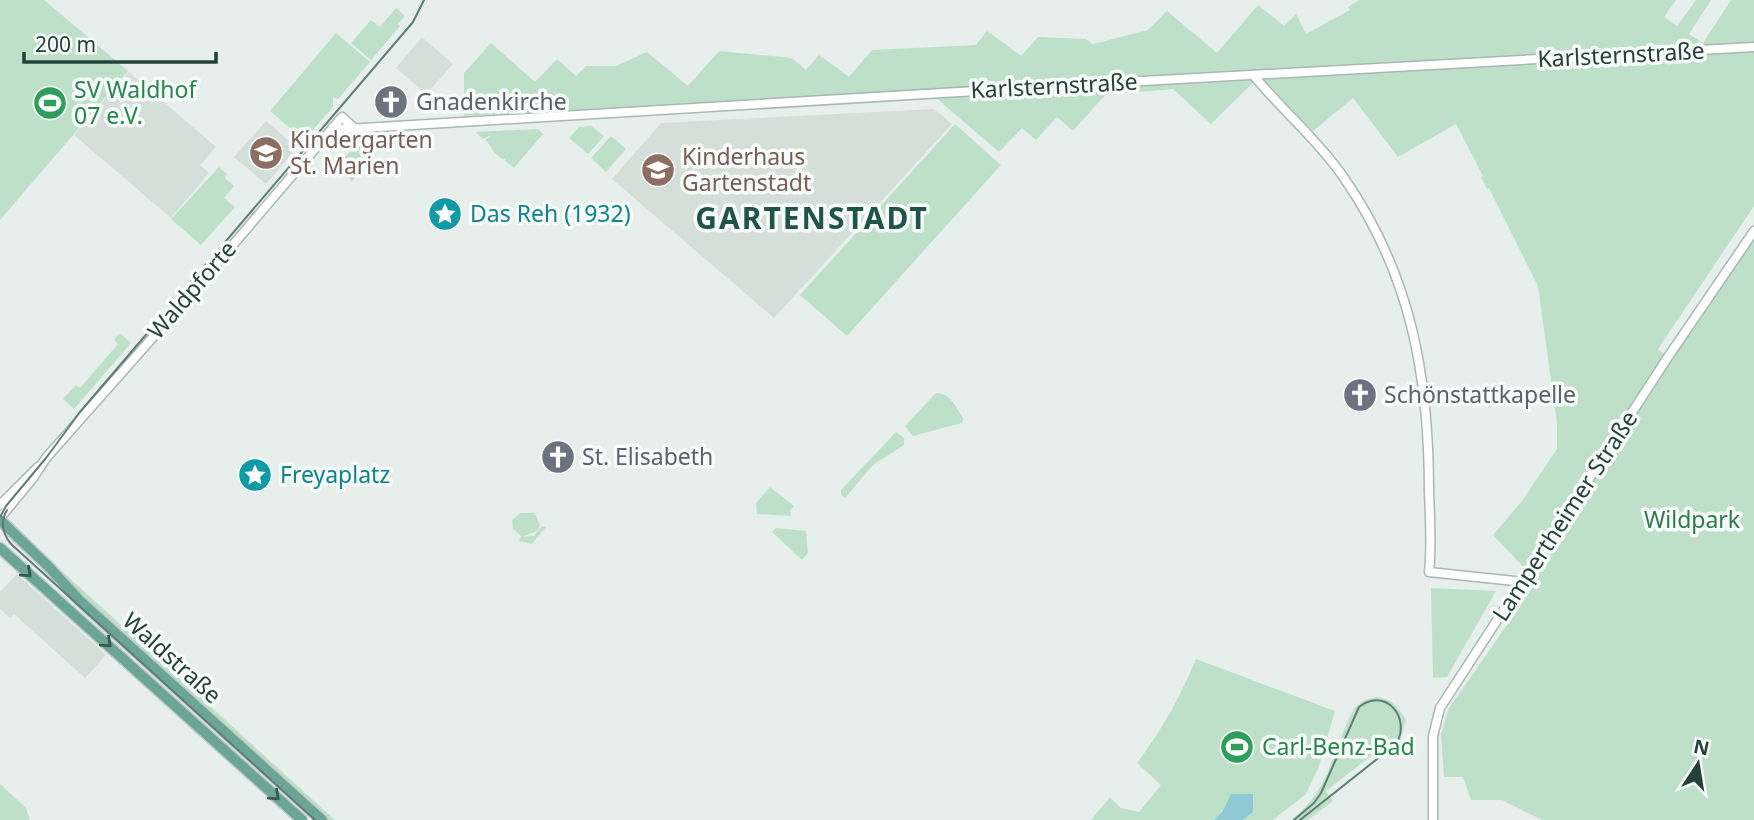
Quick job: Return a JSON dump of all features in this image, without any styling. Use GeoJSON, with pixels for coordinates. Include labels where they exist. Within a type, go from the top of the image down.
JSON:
{"type":"FeatureCollection","features":[{"type":"Feature","properties":{"kind":"main road","name":"Waldstraße"},"geometry":{"type":"LineString","coordinates":[[0,519],[49,566],[80,601],[322,820]]}},
{"type":"Feature","properties":{"kind":"main road","name":"Waldstraße"},"geometry":{"type":"LineString","coordinates":[[0,548],[302,820]]}},
{"type":"Feature","properties":{"kind":"street","name":"Karlsternstraße"},"geometry":{"type":"LineString","coordinates":[[333,127],[355,129],[1754,47]]}},
{"type":"Feature","properties":{"kind":"street"},"geometry":{"type":"LineString","coordinates":[[1254,76],[1311,135],[1342,175],[1373,225],[1403,296],[1423,373],[1429,448],[1429,572],[1524,582]]}},
{"type":"Feature","properties":{"kind":"street","name":"Waldpforte"},"geometry":{"type":"LineString","coordinates":[[0,519],[43,463],[342,117],[355,129]]}},
{"type":"Feature","properties":{"kind":"street","name":"Lampertheimer Straße"},"geometry":{"type":"LineString","coordinates":[[1433,820],[1433,736],[1440,708],[1668,357],[1754,231]]}},
{"type":"Feature","properties":{"kind":"street","name":"Waldpforte"},"geometry":{"type":"LineString","coordinates":[[0,505],[21,481],[43,463]]}},
{"type":"Feature","properties":{"kind":"shaded area"},"geometry":{"type":"Polygon","coordinates":[[[422,37],[453,64],[426,94],[396,68],[422,37]]]}},
{"type":"Feature","properties":{"kind":"shaded area"},"geometry":{"type":"Polygon","coordinates":[[[129,72],[216,147],[200,165],[209,173],[171,218],[74,135],[129,72]]]}},
{"type":"Feature","properties":{"kind":"shaded area"},"geometry":{"type":"Polygon","coordinates":[[[934,109],[952,124],[774,318],[612,179],[661,123],[934,109]]]}},
{"type":"Feature","properties":{"kind":"shaded area","name":"Kindergarten St. Marien"},"geometry":{"type":"Polygon","coordinates":[[[266,121],[297,148],[266,184],[234,157],[266,121]]]}},
{"type":"Feature","properties":{"kind":"shaded area"},"geometry":{"type":"Polygon","coordinates":[[[17,574],[106,655],[85,678],[14,614],[10,618],[0,609],[0,592],[17,574]]]}},
{"type":"Feature","properties":{"kind":"green space","name":"SV Waldhof 07 e.V."},"geometry":{"type":"Polygon","coordinates":[[[0,0],[44,0],[128,71],[0,220],[0,0]]]}},
{"type":"Feature","properties":{"kind":"green space","name":"Wildpark"},"geometry":{"type":"Polygon","coordinates":[[[1359,0],[1676,0],[1664,17],[1677,26],[1696,0],[1711,0],[1689,34],[1703,43],[1731,0],[1754,0],[1754,206],[1658,349],[1668,357],[1754,231],[1754,820],[1542,820],[1502,800],[1471,800],[1463,777],[1444,777],[1441,734],[1449,708],[1507,625],[1535,579],[1493,535],[1522,501],[1557,449],[1557,424],[1538,286],[1456,124],[1398,157],[1353,98],[1313,131],[1256,80],[1211,124],[1173,89],[1105,95],[1073,131],[1057,117],[1036,140],[1022,128],[999,152],[928,91],[464,116],[464,73],[491,43],[535,82],[557,59],[576,76],[586,66],[616,66],[647,52],[688,86],[719,51],[792,58],[806,70],[819,55],[849,77],[872,50],[976,45],[987,31],[1021,56],[1038,37],[1086,39],[1093,44],[1148,30],[1167,11],[1217,53],[1258,5],[1284,26],[1296,14],[1306,34],[1350,10],[1348,7],[1359,0]]]}},
{"type":"Feature","properties":{"kind":"green space"},"geometry":{"type":"Polygon","coordinates":[[[396,8],[405,16],[398,24],[400,26],[371,60],[351,43],[371,20],[380,27],[396,8]]]}},
{"type":"Feature","properties":{"kind":"green space"},"geometry":{"type":"Polygon","coordinates":[[[336,33],[370,62],[338,99],[333,98],[333,107],[304,140],[270,111],[336,33]]]}},
{"type":"Feature","properties":{"kind":"green space"},"geometry":{"type":"Polygon","coordinates":[[[955,124],[1001,165],[847,336],[800,295],[955,124]]]}},
{"type":"Feature","properties":{"kind":"green space"},"geometry":{"type":"Polygon","coordinates":[[[591,126],[604,136],[588,154],[569,138],[579,127],[591,126]]]}},
{"type":"Feature","properties":{"kind":"green space"},"geometry":{"type":"Polygon","coordinates":[[[538,129],[543,134],[514,168],[496,154],[485,140],[492,135],[483,139],[475,132],[538,129]]]}},
{"type":"Feature","properties":{"kind":"green space"},"geometry":{"type":"Polygon","coordinates":[[[611,136],[626,149],[606,172],[591,158],[611,136]]]}},
{"type":"Feature","properties":{"kind":"green space"},"geometry":{"type":"Polygon","coordinates":[[[361,139],[376,153],[352,181],[336,167],[361,139]]]}},
{"type":"Feature","properties":{"kind":"green space"},"geometry":{"type":"Polygon","coordinates":[[[219,167],[227,174],[225,178],[234,186],[224,198],[235,207],[201,245],[171,219],[219,167]]]}},
{"type":"Feature","properties":{"kind":"green space"},"geometry":{"type":"Polygon","coordinates":[[[120,333],[131,343],[74,409],[63,399],[76,385],[80,388],[118,344],[114,340],[120,333]]]}},
{"type":"Feature","properties":{"kind":"green space"},"geometry":{"type":"Polygon","coordinates":[[[936,393],[945,395],[952,401],[963,418],[962,423],[913,436],[905,426],[936,393]]]}},
{"type":"Feature","properties":{"kind":"green space"},"geometry":{"type":"Polygon","coordinates":[[[896,432],[904,438],[904,445],[874,464],[845,498],[841,495],[841,490],[896,432]]]}},
{"type":"Feature","properties":{"kind":"green space"},"geometry":{"type":"Polygon","coordinates":[[[770,487],[794,506],[790,511],[791,516],[757,514],[756,503],[770,487]]]}},
{"type":"Feature","properties":{"kind":"green space"},"geometry":{"type":"Polygon","coordinates":[[[520,513],[535,513],[540,525],[537,531],[522,537],[534,536],[542,526],[546,527],[532,544],[519,541],[521,536],[513,529],[512,520],[520,513]]]}},
{"type":"Feature","properties":{"kind":"green space"},"geometry":{"type":"Polygon","coordinates":[[[776,528],[806,531],[808,553],[802,560],[772,532],[776,528]]]}},
{"type":"Feature","properties":{"kind":"green space"},"geometry":{"type":"Polygon","coordinates":[[[52,564],[335,820],[327,820],[82,596],[52,564]]]}},
{"type":"Feature","properties":{"kind":"green space"},"geometry":{"type":"Polygon","coordinates":[[[1431,588],[1496,591],[1447,677],[1433,678],[1431,588]]]}},
{"type":"Feature","properties":{"kind":"green space","name":"Carl-Benz-Bad"},"geometry":{"type":"Polygon","coordinates":[[[1196,659],[1335,711],[1319,766],[1306,794],[1273,820],[1091,820],[1110,797],[1121,808],[1139,812],[1161,785],[1137,763],[1170,713],[1196,659]]]}},
{"type":"Feature","properties":{"kind":"green space"},"geometry":{"type":"Polygon","coordinates":[[[1376,697],[1394,704],[1406,720],[1399,744],[1391,751],[1385,745],[1326,791],[1333,801],[1308,820],[1291,820],[1305,807],[1323,781],[1355,707],[1376,697]]]}},
{"type":"Feature","properties":{"kind":"green space"},"geometry":{"type":"Polygon","coordinates":[[[0,784],[26,808],[30,820],[0,820],[0,784]]]}},
{"type":"Feature","properties":{"kind":"water"},"geometry":{"type":"Polygon","coordinates":[[[1231,794],[1253,794],[1253,812],[1243,820],[1214,820],[1223,811],[1231,794]]]}},
{"type":"Feature","properties":{"kind":"tram line"},"geometry":{"type":"LineString","coordinates":[[0,517],[80,412],[413,22],[424,0]]}},
{"type":"Feature","properties":{"kind":"tram line"},"geometry":{"type":"LineString","coordinates":[[7,510],[3,527],[11,544],[315,820]]}},
{"type":"Feature","properties":{"kind":"tram line"},"geometry":{"type":"LineString","coordinates":[[1294,820],[1314,803],[1321,793],[1359,707],[1369,701],[1378,700],[1393,708],[1401,724],[1396,744],[1300,820]]}},
{"type":"Feature","properties":{"kind":"place","name":"Gnadenkirche"},"geometry":{"type":"Point","coordinates":[391,102]}},
{"type":"Feature","properties":{"kind":"place","name":"SV Waldhof 07 e.V."},"geometry":{"type":"Point","coordinates":[50,103]}},
{"type":"Feature","properties":{"kind":"place","name":"Kindergarten St. Marien"},"geometry":{"type":"Point","coordinates":[266,153]}},
{"type":"Feature","properties":{"kind":"place","name":"Kinderhaus Gartenstadt"},"geometry":{"type":"Point","coordinates":[658,170]}},
{"type":"Feature","properties":{"kind":"place","name":"Das Reh (1932)"},"geometry":{"type":"Point","coordinates":[445,214]}},
{"type":"Feature","properties":{"kind":"place","name":"Schönstattkapelle"},"geometry":{"type":"Point","coordinates":[1360,395]}},
{"type":"Feature","properties":{"kind":"place","name":"St. Elisabeth"},"geometry":{"type":"Point","coordinates":[558,457]}},
{"type":"Feature","properties":{"kind":"place","name":"Freyaplatz"},"geometry":{"type":"Point","coordinates":[255,475]}},
{"type":"Feature","properties":{"kind":"place","name":"Carl-Benz-Bad"},"geometry":{"type":"Point","coordinates":[1237,747]}},
{"type":"Feature","properties":{"kind":"district","name":"GARTENSTADT"},"geometry":{"type":"Point","coordinates":[812,219]}}]}
